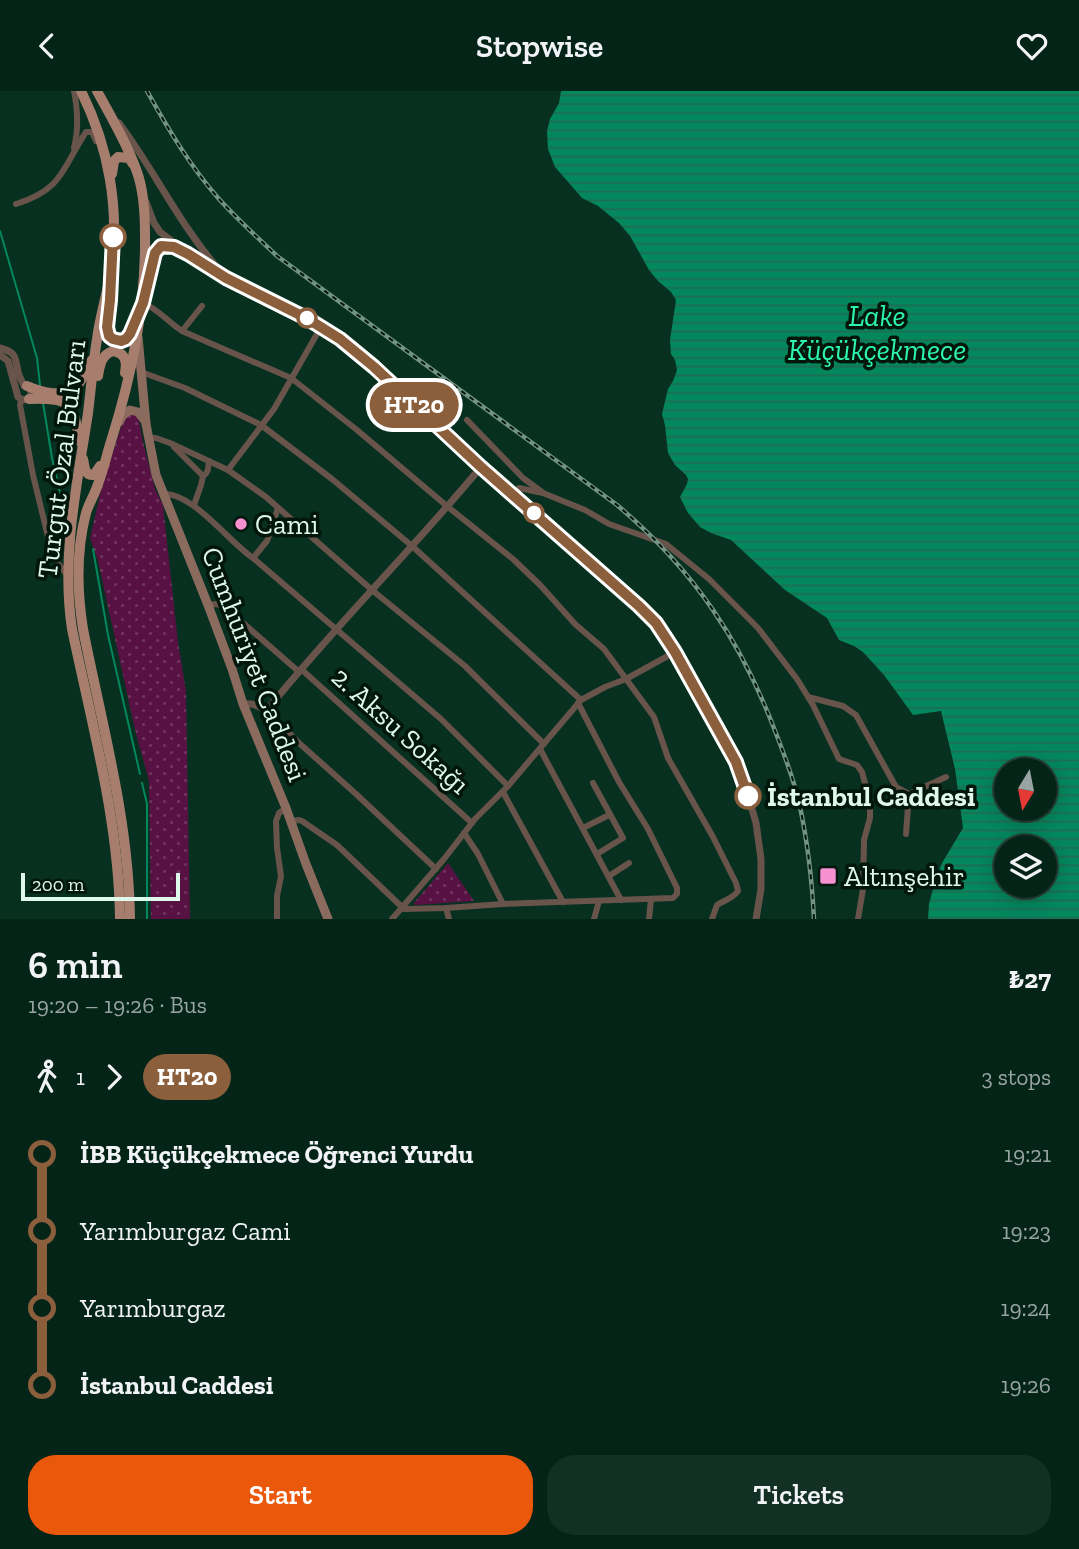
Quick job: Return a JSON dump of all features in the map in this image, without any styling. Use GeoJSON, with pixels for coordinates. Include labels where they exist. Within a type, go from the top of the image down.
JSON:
{"type":"FeatureCollection","features":[{"type":"Feature","properties":{"kind":"main road","name":"Turgut Özal Bulvarı"},"geometry":{"type":"LineString","coordinates":[[81,91],[97,129],[106,162],[112,188],[114,222],[111,272],[97,338],[71,529],[67,575],[68,602],[112,822],[120,919]]}},
{"type":"Feature","properties":{"kind":"main road"},"geometry":{"type":"LineString","coordinates":[[97,91],[104,104]]}},
{"type":"Feature","properties":{"kind":"main road","name":"Turgut Özal Bulvarı"},"geometry":{"type":"LineString","coordinates":[[104,104],[127,148],[142,192],[145,255],[143,303],[120,411],[83,529],[79,555],[79,600],[121,813],[128,862],[130,919]]}},
{"type":"Feature","properties":{"kind":"main road"},"geometry":{"type":"LineString","coordinates":[[112,188],[113,166],[118,157],[129,158],[138,174]]}},
{"type":"Feature","properties":{"kind":"main road"},"geometry":{"type":"LineString","coordinates":[[111,272],[107,327],[109,336],[121,341],[126,339],[143,303]]}},
{"type":"Feature","properties":{"kind":"main road","name":"Cumhuriyet Caddesi"},"geometry":{"type":"LineString","coordinates":[[138,336],[146,423],[156,475],[328,919]]}},
{"type":"Feature","properties":{"kind":"main road"},"geometry":{"type":"LineString","coordinates":[[84,432],[93,405],[102,359],[113,351],[122,353],[126,361],[120,411]]}},
{"type":"Feature","properties":{"kind":"main road"},"geometry":{"type":"LineString","coordinates":[[23,387],[67,392],[80,381],[95,353]]}},
{"type":"Feature","properties":{"kind":"main road"},"geometry":{"type":"LineString","coordinates":[[25,399],[56,399],[74,412],[88,475],[94,475],[123,415],[130,410],[138,412],[146,423]]}},
{"type":"Feature","properties":{"kind":"street"},"geometry":{"type":"LineString","coordinates":[[71,159],[78,120],[74,91]]}},
{"type":"Feature","properties":{"kind":"street"},"geometry":{"type":"LineString","coordinates":[[104,104],[141,155],[174,211],[226,278]]}},
{"type":"Feature","properties":{"kind":"street"},"geometry":{"type":"LineString","coordinates":[[16,204],[49,187],[64,171],[84,134],[89,131],[94,135],[106,162]]}},
{"type":"Feature","properties":{"kind":"street"},"geometry":{"type":"LineString","coordinates":[[142,192],[153,223],[160,232],[226,278],[296,312],[360,355],[656,623],[675,652],[744,781],[759,843],[762,874],[756,919]]}},
{"type":"Feature","properties":{"kind":"street"},"geometry":{"type":"LineString","coordinates":[[188,254],[170,246],[158,248],[143,303],[182,331],[291,378],[357,429],[513,559],[575,624],[604,649],[654,717],[668,758],[736,883],[738,891],[733,897],[717,905],[712,919]]}},
{"type":"Feature","properties":{"kind":"street"},"geometry":{"type":"LineString","coordinates":[[182,331],[202,306]]}},
{"type":"Feature","properties":{"kind":"street"},"geometry":{"type":"LineString","coordinates":[[228,470],[285,393],[321,327]]}},
{"type":"Feature","properties":{"kind":"street"},"geometry":{"type":"LineString","coordinates":[[0,348],[12,352],[16,357],[23,387],[18,397],[25,399]]}},
{"type":"Feature","properties":{"kind":"street"},"geometry":{"type":"LineString","coordinates":[[0,355],[8,361],[23,387],[31,391],[20,405],[33,475],[53,558],[67,575]]}},
{"type":"Feature","properties":{"kind":"street"},"geometry":{"type":"LineString","coordinates":[[141,372],[185,389],[261,425],[332,479],[412,546],[580,701],[619,782],[653,838],[677,888],[677,894],[673,898],[402,908],[337,845],[302,821],[291,821]]}},
{"type":"Feature","properties":{"kind":"street"},"geometry":{"type":"LineString","coordinates":[[467,420],[523,478],[543,493]]}},
{"type":"Feature","properties":{"kind":"street"},"geometry":{"type":"LineString","coordinates":[[148,438],[170,443],[228,470],[278,508],[465,666],[542,747],[621,900]]}},
{"type":"Feature","properties":{"kind":"street"},"geometry":{"type":"LineString","coordinates":[[170,443],[203,476]]}},
{"type":"Feature","properties":{"kind":"street"},"geometry":{"type":"LineString","coordinates":[[194,505],[209,461]]}},
{"type":"Feature","properties":{"kind":"street"},"geometry":{"type":"LineString","coordinates":[[267,710],[481,467]]}},
{"type":"Feature","properties":{"kind":"street"},"geometry":{"type":"LineString","coordinates":[[513,494],[519,488],[543,493],[585,510],[609,524],[666,544],[709,579],[758,628],[797,679],[839,759],[857,765],[862,772],[870,802],[870,818],[864,841],[863,889],[858,919]]}},
{"type":"Feature","properties":{"kind":"street"},"geometry":{"type":"LineString","coordinates":[[164,494],[171,494],[194,505],[242,551],[254,558],[441,719],[506,789],[562,902]]}},
{"type":"Feature","properties":{"kind":"street"},"geometry":{"type":"LineString","coordinates":[[254,558],[267,541],[278,508]]}},
{"type":"Feature","properties":{"kind":"street","name":"2. Aksu Sokağı"},"geometry":{"type":"LineString","coordinates":[[208,605],[225,607],[472,823]]}},
{"type":"Feature","properties":{"kind":"street"},"geometry":{"type":"LineString","coordinates":[[392,919],[472,823],[506,789],[580,701],[675,652]]}},
{"type":"Feature","properties":{"kind":"street"},"geometry":{"type":"LineString","coordinates":[[808,698],[843,706],[856,715],[896,787],[909,794]]}},
{"type":"Feature","properties":{"kind":"street"},"geometry":{"type":"LineString","coordinates":[[243,704],[252,704],[267,710],[299,743],[436,869]]}},
{"type":"Feature","properties":{"kind":"street"},"geometry":{"type":"LineString","coordinates":[[909,794],[946,777]]}},
{"type":"Feature","properties":{"kind":"street"},"geometry":{"type":"LineString","coordinates":[[593,783],[623,838],[597,854]]}},
{"type":"Feature","properties":{"kind":"street"},"geometry":{"type":"LineString","coordinates":[[906,834],[909,794]]}},
{"type":"Feature","properties":{"kind":"street"},"geometry":{"type":"LineString","coordinates":[[277,919],[277,896],[281,876],[276,848],[276,821],[280,811],[286,808]]}},
{"type":"Feature","properties":{"kind":"street"},"geometry":{"type":"LineString","coordinates":[[583,828],[609,815]]}},
{"type":"Feature","properties":{"kind":"street"},"geometry":{"type":"LineString","coordinates":[[464,833],[478,854],[503,904]]}},
{"type":"Feature","properties":{"kind":"street"},"geometry":{"type":"LineString","coordinates":[[609,876],[629,863]]}},
{"type":"Feature","properties":{"kind":"street"},"geometry":{"type":"LineString","coordinates":[[649,919],[651,899]]}},
{"type":"Feature","properties":{"kind":"street"},"geometry":{"type":"LineString","coordinates":[[594,919],[599,901]]}},
{"type":"Feature","properties":{"kind":"street"},"geometry":{"type":"LineString","coordinates":[[446,908],[449,919]]}},
{"type":"Feature","properties":{"kind":"shaded area"},"geometry":{"type":"Polygon","coordinates":[[[133,412],[139,420],[155,489],[163,505],[186,691],[190,919],[151,919],[149,781],[135,730],[98,561],[90,538],[101,490],[123,421],[133,412]]]}},
{"type":"Feature","properties":{"kind":"shaded area"},"geometry":{"type":"Polygon","coordinates":[[[448,863],[474,901],[413,904],[448,863]]]}},
{"type":"Feature","properties":{"kind":"water","name":"Lake Küçükçekmece"},"geometry":{"type":"Polygon","coordinates":[[[561,91],[1079,91],[1079,919],[928,919],[936,878],[963,828],[955,769],[941,711],[913,715],[884,675],[863,652],[839,640],[827,618],[785,590],[731,540],[700,527],[688,513],[680,497],[688,479],[668,453],[662,414],[668,389],[677,370],[671,354],[670,340],[676,300],[649,270],[630,236],[619,223],[598,206],[582,198],[555,167],[548,149],[547,131],[559,103],[561,91]]]}},
{"type":"Feature","properties":{"kind":"waterway"},"geometry":{"type":"LineString","coordinates":[[0,231],[37,358],[40,385]]}},
{"type":"Feature","properties":{"kind":"waterway"},"geometry":{"type":"LineString","coordinates":[[43,403],[65,514]]}},
{"type":"Feature","properties":{"kind":"waterway"},"geometry":{"type":"LineString","coordinates":[[93,549],[108,635],[140,774]]}},
{"type":"Feature","properties":{"kind":"waterway"},"geometry":{"type":"LineString","coordinates":[[142,783],[147,804],[147,919]]}},
{"type":"Feature","properties":{"kind":"railway"},"geometry":{"type":"LineString","coordinates":[[147,91],[198,174],[233,214],[277,256],[617,505],[670,555],[692,582],[713,610],[748,669],[787,762],[805,835],[814,919]]}},
{"type":"Feature","properties":{"kind":"bus line","name":"HT20"},"geometry":{"type":"LineString","coordinates":[[113,237],[107,327],[109,336],[121,341],[130,334],[143,303],[155,253],[161,246],[170,246],[226,278],[296,312],[340,339],[649,615],[675,652],[736,762],[748,796]]}},
{"type":"Feature","properties":{"kind":"place","name":"Cami"},"geometry":{"type":"Point","coordinates":[241,524]}},
{"type":"Feature","properties":{"kind":"place","name":"İstanbul Caddesi"},"geometry":{"type":"Point","coordinates":[748,796]}},
{"type":"Feature","properties":{"kind":"place","name":"Altınşehir"},"geometry":{"type":"Point","coordinates":[828,876]}}]}
